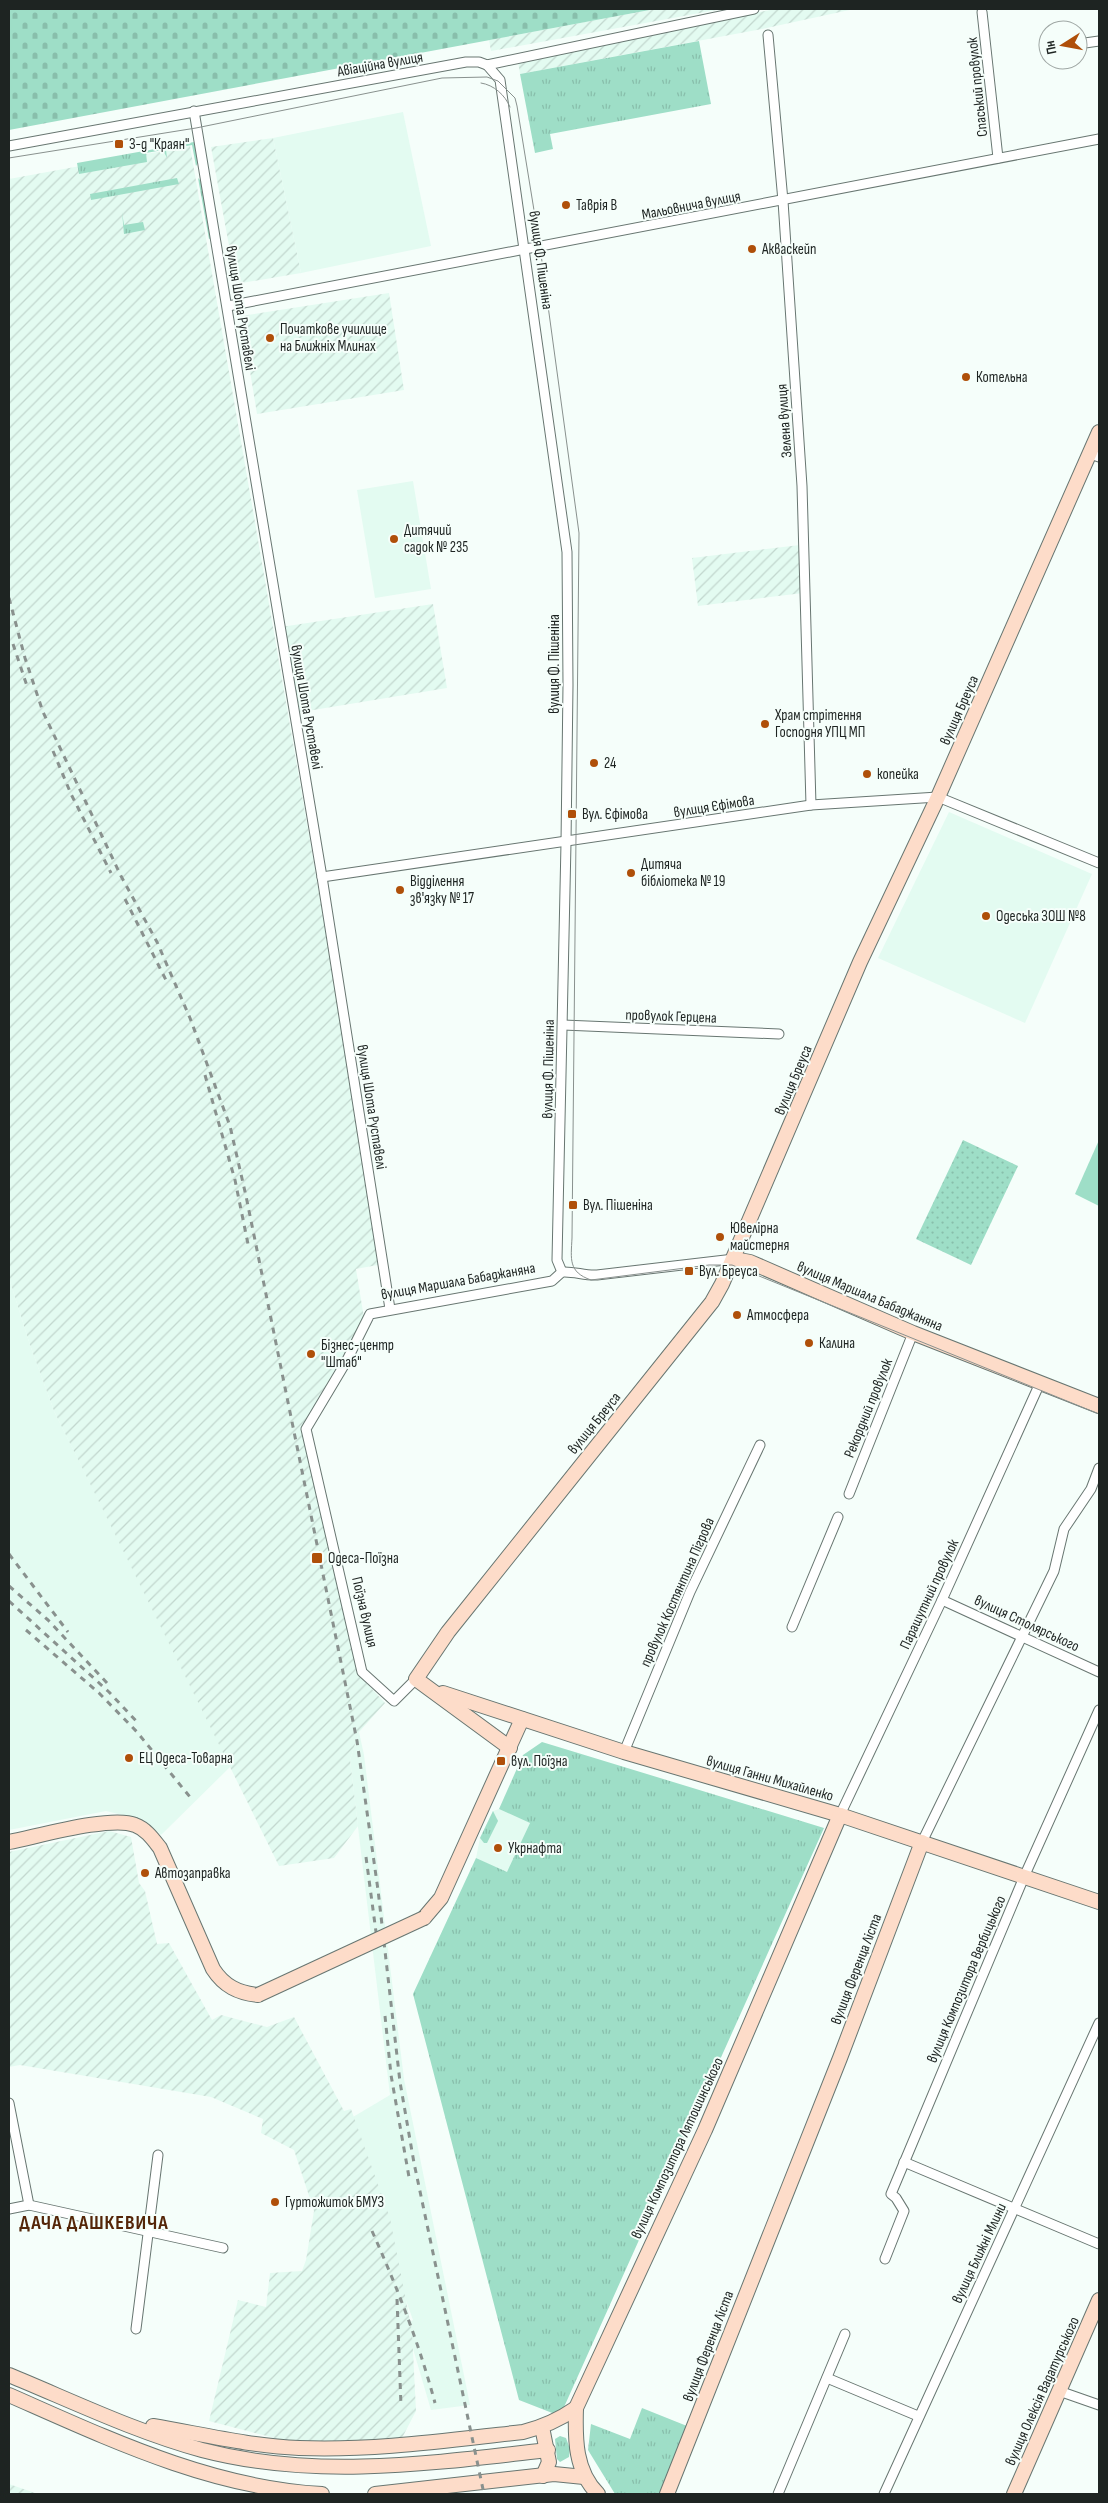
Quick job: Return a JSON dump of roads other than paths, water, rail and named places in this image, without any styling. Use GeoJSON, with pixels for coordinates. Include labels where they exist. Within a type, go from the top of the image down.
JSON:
{"type":"FeatureCollection","features":[{"type":"Feature","properties":{"kind":"street","name":"Авіаційна вулиця"},"geometry":{"type":"LineString","coordinates":[[9,146],[466,62],[479,62],[487,65],[754,9]]}},
{"type":"Feature","properties":{"kind":"street","name":"Спаський провулок"},"geometry":{"type":"LineString","coordinates":[[982,12],[998,158]]}},
{"type":"Feature","properties":{"kind":"street","name":"Зелена вулиця"},"geometry":{"type":"LineString","coordinates":[[768,35],[783,201],[802,486],[811,805]]}},
{"type":"Feature","properties":{"kind":"street","name":"вулиця Ф. Пішеніна"},"geometry":{"type":"LineString","coordinates":[[487,65],[500,80],[567,552],[566,842],[557,1260],[562,1272]]}},
{"type":"Feature","properties":{"kind":"street","name":"вулиця Шота Руставелі"},"geometry":{"type":"LineString","coordinates":[[194,111],[322,877],[390,1309]]}},
{"type":"Feature","properties":{"kind":"street","name":"Мальовнича вулиця"},"geometry":{"type":"LineString","coordinates":[[228,306],[1099,139]]}},
{"type":"Feature","properties":{"kind":"street","name":"вулиця Бреуса"},"geometry":{"type":"LineString","coordinates":[[416,1679],[448,1632],[712,1302],[734,1259],[860,962],[938,797],[1094,456],[1099,432]]}},
{"type":"Feature","properties":{"kind":"street","name":"вулиця Єфімова"},"geometry":{"type":"LineString","coordinates":[[322,877],[811,805],[938,797],[1099,863]]}},
{"type":"Feature","properties":{"kind":"street","name":"провулок Герцена"},"geometry":{"type":"LineString","coordinates":[[563,1025],[778,1034]]}},
{"type":"Feature","properties":{"kind":"street","name":"вулиця Маршала Бабаджаняна"},"geometry":{"type":"LineString","coordinates":[[306,1429],[346,1362],[370,1314],[552,1281],[562,1272],[571,1271],[585,1276],[734,1259],[750,1262],[913,1333],[1099,1406]]}},
{"type":"Feature","properties":{"kind":"street","name":"Рекордний провулок"},"geometry":{"type":"LineString","coordinates":[[848,1494],[913,1333]]}},
{"type":"Feature","properties":{"kind":"street","name":"Парашутний провулок"},"geometry":{"type":"LineString","coordinates":[[840,1815],[942,1600],[1040,1383]]}},
{"type":"Feature","properties":{"kind":"street","name":"Поїзна вулиця"},"geometry":{"type":"LineString","coordinates":[[306,1429],[362,1672],[394,1701],[416,1679]]}},
{"type":"Feature","properties":{"kind":"street","name":"провулок Костянтина Пігрова"},"geometry":{"type":"LineString","coordinates":[[624,1752],[690,1592],[760,1446]]}},
{"type":"Feature","properties":{"kind":"street","name":"вулиця Ференца Ліста"},"geometry":{"type":"LineString","coordinates":[[667,2494],[840,2058],[922,1842],[1054,1571],[1064,1529],[1091,1490],[1099,1468]]}},
{"type":"Feature","properties":{"kind":"street"},"geometry":{"type":"LineString","coordinates":[[792,1627],[838,1517]]}},
{"type":"Feature","properties":{"kind":"street","name":"вулиця Столярського"},"geometry":{"type":"LineString","coordinates":[[942,1600],[1099,1672]]}},
{"type":"Feature","properties":{"kind":"street","name":"вулиця Ганни Михайленко"},"geometry":{"type":"LineString","coordinates":[[416,1679],[510,1748]]}},
{"type":"Feature","properties":{"kind":"street","name":"вулиця Ганни Михайленко"},"geometry":{"type":"LineString","coordinates":[[430,1689],[624,1752],[840,1815],[1099,1902]]}},
{"type":"Feature","properties":{"kind":"street","name":"вулиця Композитора Вербицького"},"geometry":{"type":"LineString","coordinates":[[885,2259],[904,2211],[896,2198],[891,2194],[1024,1877],[1099,1710]]}},
{"type":"Feature","properties":{"kind":"street"},"geometry":{"type":"LineString","coordinates":[[9,1842],[117,1822],[135,1825],[150,1834],[160,1848],[213,1969],[222,1981],[243,1993],[258,1995],[424,1918],[441,1898],[522,1719]]}},
{"type":"Feature","properties":{"kind":"street","name":"вулиця Композитора Лятошинського"},"geometry":{"type":"LineString","coordinates":[[598,2494],[584,2477],[575,2434],[576,2408],[705,2130],[840,1815]]}},
{"type":"Feature","properties":{"kind":"street","name":"вулиця Ближні Млини"},"geometry":{"type":"LineString","coordinates":[[884,2494],[1099,2023]]}},
{"type":"Feature","properties":{"kind":"street"},"geometry":{"type":"LineString","coordinates":[[9,2104],[29,2205]]}},
{"type":"Feature","properties":{"kind":"street"},"geometry":{"type":"LineString","coordinates":[[136,2329],[158,2155]]}},
{"type":"Feature","properties":{"kind":"street"},"geometry":{"type":"LineString","coordinates":[[904,2162],[1099,2244]]}},
{"type":"Feature","properties":{"kind":"street"},"geometry":{"type":"LineString","coordinates":[[9,2209],[29,2205],[223,2248]]}},
{"type":"Feature","properties":{"kind":"street","name":"вулиця Олексія Вадатурського"},"geometry":{"type":"LineString","coordinates":[[1014,2494],[1099,2300]]}},
{"type":"Feature","properties":{"kind":"street"},"geometry":{"type":"LineString","coordinates":[[778,2494],[845,2334]]}},
{"type":"Feature","properties":{"kind":"street"},"geometry":{"type":"LineString","coordinates":[[9,2375],[118,2420],[202,2450],[292,2465],[332,2468],[410,2466],[548,2450]]}},
{"type":"Feature","properties":{"kind":"street"},"geometry":{"type":"LineString","coordinates":[[827,2378],[918,2416]]}},
{"type":"Feature","properties":{"kind":"street"},"geometry":{"type":"LineString","coordinates":[[1059,2390],[1099,2405]]}},
{"type":"Feature","properties":{"kind":"street"},"geometry":{"type":"LineString","coordinates":[[9,2395],[194,2470],[259,2487],[322,2494]]}},
{"type":"Feature","properties":{"kind":"street"},"geometry":{"type":"LineString","coordinates":[[118,2420],[246,2443],[298,2448],[390,2447],[523,2432],[542,2427],[562,2418],[576,2408]]}},
{"type":"Feature","properties":{"kind":"street"},"geometry":{"type":"LineString","coordinates":[[542,2427],[549,2462],[543,2476]]}},
{"type":"Feature","properties":{"kind":"street"},"geometry":{"type":"LineString","coordinates":[[375,2494],[554,2474],[584,2477]]}},
{"type":"Feature","properties":{"kind":"tram line"},"geometry":{"type":"LineString","coordinates":[[9,158],[196,128],[442,78],[487,77],[498,81],[515,98],[540,247],[579,533],[572,1264],[578,1273],[591,1280],[709,1265],[732,1265],[1099,1414]]}},
{"type":"Feature","properties":{"kind":"tram line"},"geometry":{"type":"LineString","coordinates":[[481,83],[498,91],[510,107]]}},
{"type":"Feature","properties":{"kind":"railway"},"geometry":{"type":"LineString","coordinates":[[9,598],[25,658],[43,712],[121,876],[157,942],[190,1018],[230,1126],[246,1196],[357,1741],[378,1890],[400,2082],[414,2163],[484,2494]]}},
{"type":"Feature","properties":{"kind":"railway"},"geometry":{"type":"LineString","coordinates":[[13,644],[27,686]]}},
{"type":"Feature","properties":{"kind":"railway"},"geometry":{"type":"LineString","coordinates":[[53,751],[71,794],[111,873]]}},
{"type":"Feature","properties":{"kind":"railway"},"geometry":{"type":"LineString","coordinates":[[125,899],[168,984]]}},
{"type":"Feature","properties":{"kind":"railway"},"geometry":{"type":"LineString","coordinates":[[205,1075],[235,1180],[248,1244]]}},
{"type":"Feature","properties":{"kind":"railway"},"geometry":{"type":"LineString","coordinates":[[9,1554],[68,1632]]}},
{"type":"Feature","properties":{"kind":"railway"},"geometry":{"type":"LineString","coordinates":[[9,1586],[48,1620],[108,1684]]}},
{"type":"Feature","properties":{"kind":"railway"},"geometry":{"type":"LineString","coordinates":[[9,1601],[109,1692],[138,1723]]}},
{"type":"Feature","properties":{"kind":"railway"},"geometry":{"type":"LineString","coordinates":[[26,1630],[99,1693],[137,1732],[190,1797]]}},
{"type":"Feature","properties":{"kind":"railway"},"geometry":{"type":"LineString","coordinates":[[366,1857],[376,1932]]}},
{"type":"Feature","properties":{"kind":"railway"},"geometry":{"type":"LineString","coordinates":[[385,2016],[391,2075],[409,2177]]}},
{"type":"Feature","properties":{"kind":"railway"},"geometry":{"type":"LineString","coordinates":[[372,2231],[407,2316],[435,2403]]}},
{"type":"Feature","properties":{"kind":"railway"},"geometry":{"type":"LineString","coordinates":[[397,2299],[401,2406]]}},
{"type":"Feature","properties":{"kind":"place","name":"З-д \"Краян\""},"geometry":{"type":"Point","coordinates":[119,144]}},
{"type":"Feature","properties":{"kind":"place","name":"Таврія В"},"geometry":{"type":"Point","coordinates":[566,205]}},
{"type":"Feature","properties":{"kind":"place","name":"Акваскейп"},"geometry":{"type":"Point","coordinates":[752,249]}},
{"type":"Feature","properties":{"kind":"place","name":"Початкове училище на Ближніх Млинах"},"geometry":{"type":"Point","coordinates":[270,338]}},
{"type":"Feature","properties":{"kind":"place","name":"Котельна"},"geometry":{"type":"Point","coordinates":[966,377]}},
{"type":"Feature","properties":{"kind":"place","name":"Дитячий садок № 235"},"geometry":{"type":"Point","coordinates":[394,539]}},
{"type":"Feature","properties":{"kind":"place","name":"Храм стрітення Господня УПЦ МП"},"geometry":{"type":"Point","coordinates":[765,724]}},
{"type":"Feature","properties":{"kind":"place","name":"24"},"geometry":{"type":"Point","coordinates":[594,763]}},
{"type":"Feature","properties":{"kind":"place","name":"копейка"},"geometry":{"type":"Point","coordinates":[867,774]}},
{"type":"Feature","properties":{"kind":"place","name":"Вул. Єфімова"},"geometry":{"type":"Point","coordinates":[572,814]}},
{"type":"Feature","properties":{"kind":"place","name":"Дитяча бібліотека № 19"},"geometry":{"type":"Point","coordinates":[631,873]}},
{"type":"Feature","properties":{"kind":"place","name":"Відділення зв'язку № 17"},"geometry":{"type":"Point","coordinates":[400,890]}},
{"type":"Feature","properties":{"kind":"place","name":"Одеська ЗОШ №8"},"geometry":{"type":"Point","coordinates":[986,916]}},
{"type":"Feature","properties":{"kind":"place","name":"Вул. Пішеніна"},"geometry":{"type":"Point","coordinates":[573,1205]}},
{"type":"Feature","properties":{"kind":"place","name":"Ювелірна майстерня"},"geometry":{"type":"Point","coordinates":[720,1237]}},
{"type":"Feature","properties":{"kind":"place","name":"Вул. Бреуса"},"geometry":{"type":"Point","coordinates":[689,1271]}},
{"type":"Feature","properties":{"kind":"place","name":"Атмосфера"},"geometry":{"type":"Point","coordinates":[737,1315]}},
{"type":"Feature","properties":{"kind":"place","name":"Калина"},"geometry":{"type":"Point","coordinates":[809,1343]}},
{"type":"Feature","properties":{"kind":"place","name":"Бізнес-центр \"Штаб\""},"geometry":{"type":"Point","coordinates":[311,1354]}},
{"type":"Feature","properties":{"kind":"place","name":"Одеса-Поїзна"},"geometry":{"type":"Point","coordinates":[317,1558]}},
{"type":"Feature","properties":{"kind":"place","name":"ЕЦ Одеса-Товарна"},"geometry":{"type":"Point","coordinates":[129,1758]}},
{"type":"Feature","properties":{"kind":"place","name":"вул. Поїзна"},"geometry":{"type":"Point","coordinates":[501,1761]}},
{"type":"Feature","properties":{"kind":"place","name":"Укрнафта"},"geometry":{"type":"Point","coordinates":[498,1848]}},
{"type":"Feature","properties":{"kind":"place","name":"Автозаправка"},"geometry":{"type":"Point","coordinates":[145,1873]}},
{"type":"Feature","properties":{"kind":"place","name":"Гуртожиток БМУЗ"},"geometry":{"type":"Point","coordinates":[275,2202]}},
{"type":"Feature","properties":{"kind":"district","name":"ДАЧА ДАШКЕВИЧА"},"geometry":{"type":"Point","coordinates":[94,2222]}}]}
